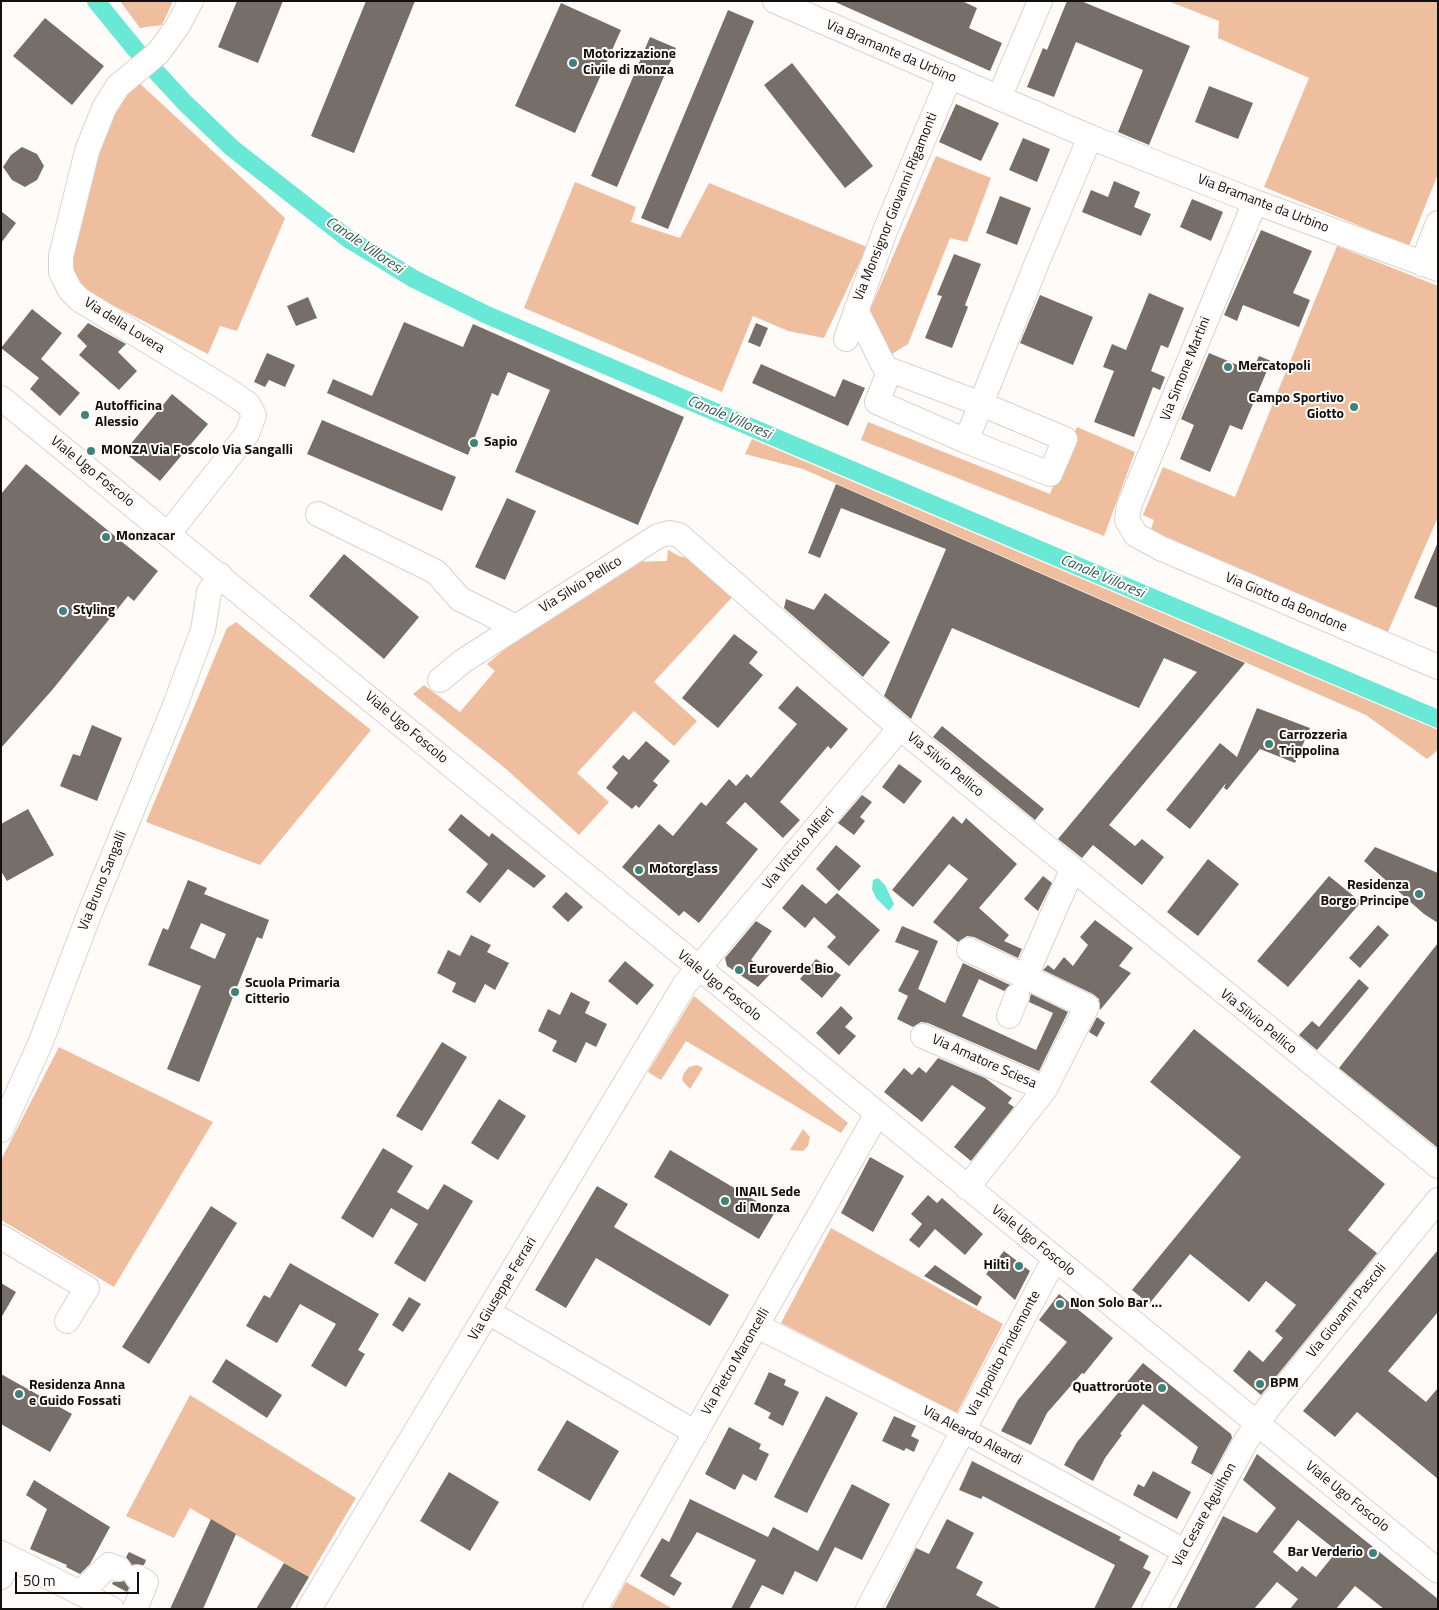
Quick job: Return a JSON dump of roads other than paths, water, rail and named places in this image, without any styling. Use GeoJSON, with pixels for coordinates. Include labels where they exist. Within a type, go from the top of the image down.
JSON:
{"type":"FeatureCollection","features":[{"type":"Feature","properties":{"kind":"street","name":"Via della Lovera"},"geometry":{"type":"LineString","coordinates":[[169,533],[247,434],[254,415],[248,404],[226,389],[80,300],[70,290],[61,272],[64,234],[87,151],[104,108],[118,86],[158,53],[177,27],[191,1]]}},
{"type":"Feature","properties":{"kind":"street","name":"Via Bramante da Urbino"},"geometry":{"type":"LineString","coordinates":[[775,1],[1090,137],[1255,202],[1430,267]]}},
{"type":"Feature","properties":{"kind":"street"},"geometry":{"type":"LineString","coordinates":[[1000,98],[1040,1]]}},
{"type":"Feature","properties":{"kind":"street","name":"Via Monsignor Giovanni Rigamonti"},"geometry":{"type":"LineString","coordinates":[[846,339],[889,222],[950,76]]}},
{"type":"Feature","properties":{"kind":"street"},"geometry":{"type":"LineString","coordinates":[[966,441],[1090,137]]}},
{"type":"Feature","properties":{"kind":"street","name":"Via Simone Martini"},"geometry":{"type":"LineString","coordinates":[[1136,535],[1127,520],[1129,506],[1255,202]]}},
{"type":"Feature","properties":{"kind":"street"},"geometry":{"type":"LineString","coordinates":[[1430,267],[1438,223]]}},
{"type":"Feature","properties":{"kind":"street"},"geometry":{"type":"LineString","coordinates":[[856,310],[885,368],[981,404],[1065,439],[1050,474],[966,441],[877,402],[890,370]]}},
{"type":"Feature","properties":{"kind":"street","name":"Viale Ugo Foscolo"},"geometry":{"type":"LineString","coordinates":[[1,398],[169,533],[698,969],[1438,1571]]}},
{"type":"Feature","properties":{"kind":"street"},"geometry":{"type":"LineString","coordinates":[[318,514],[436,572],[460,599],[516,627]]}},
{"type":"Feature","properties":{"kind":"street","name":"Via Silvio Pellico"},"geometry":{"type":"LineString","coordinates":[[440,680],[462,660],[658,536],[669,533],[679,535],[900,728],[1072,870],[1438,1166]]}},
{"type":"Feature","properties":{"kind":"street","name":"Via Giotto da Bondone"},"geometry":{"type":"LineString","coordinates":[[1136,535],[1168,551],[1438,667]]}},
{"type":"Feature","properties":{"kind":"street","name":"Via Bruno Sangalli"},"geometry":{"type":"LineString","coordinates":[[1,1130],[40,1044],[203,630],[209,592],[220,575]]}},
{"type":"Feature","properties":{"kind":"street","name":"Via Bruno Sangalli"},"geometry":{"type":"LineString","coordinates":[[203,630],[239,591]]}},
{"type":"Feature","properties":{"kind":"street","name":"Via Vittorio Alfieri"},"geometry":{"type":"LineString","coordinates":[[698,969],[900,728]]}},
{"type":"Feature","properties":{"kind":"street"},"geometry":{"type":"LineString","coordinates":[[1019,992],[1072,870]]}},
{"type":"Feature","properties":{"kind":"street","name":"Via Amatore Sciesa"},"geometry":{"type":"LineString","coordinates":[[967,1188],[1045,1089],[1086,1006],[1019,992],[970,950]]}},
{"type":"Feature","properties":{"kind":"street","name":"Via Giuseppe Ferrari"},"geometry":{"type":"LineString","coordinates":[[309,1609],[680,992],[698,969]]}},
{"type":"Feature","properties":{"kind":"street","name":"Via Amatore Sciesa"},"geometry":{"type":"LineString","coordinates":[[923,1036],[1045,1089]]}},
{"type":"Feature","properties":{"kind":"street","name":"Via Pietro Maroncelli"},"geometry":{"type":"LineString","coordinates":[[595,1609],[877,1114]]}},
{"type":"Feature","properties":{"kind":"street","name":"Via Giovanni Pascoli"},"geometry":{"type":"LineString","coordinates":[[1258,1423],[1438,1200]]}},
{"type":"Feature","properties":{"kind":"street"},"geometry":{"type":"LineString","coordinates":[[1,1237],[87,1288],[67,1321]]}},
{"type":"Feature","properties":{"kind":"street","name":"Via Ippolito Pindemonte"},"geometry":{"type":"LineString","coordinates":[[868,1609],[1055,1258]]}},
{"type":"Feature","properties":{"kind":"street"},"geometry":{"type":"LineString","coordinates":[[488,1312],[696,1432]]}},
{"type":"Feature","properties":{"kind":"street","name":"Via Aleardo Aleardi"},"geometry":{"type":"LineString","coordinates":[[757,1326],[964,1430],[1184,1551]]}},
{"type":"Feature","properties":{"kind":"street","name":"Via Cesare Aguilhon"},"geometry":{"type":"LineString","coordinates":[[1154,1609],[1184,1551],[1258,1423]]}},
{"type":"Feature","properties":{"kind":"street"},"geometry":{"type":"LineString","coordinates":[[5,1563],[80,1593],[112,1609]]}},
{"type":"Feature","properties":{"kind":"street"},"geometry":{"type":"LineString","coordinates":[[80,1593],[109,1565],[146,1582],[135,1609]]}},
{"type":"Feature","properties":{"kind":"waterway","name":"Canale Villoresi"},"geometry":{"type":"LineString","coordinates":[[96,1],[136,50],[185,103],[232,148],[347,238],[414,279],[487,315],[1438,719]]}},
{"type":"Feature","properties":{"kind":"place","name":"Motorizzazione Civile di Monza"},"geometry":{"type":"Point","coordinates":[573,63]}},
{"type":"Feature","properties":{"kind":"place","name":"Mercatopoli"},"geometry":{"type":"Point","coordinates":[1228,367]}},
{"type":"Feature","properties":{"kind":"place","name":"Campo Sportivo Giotto"},"geometry":{"type":"Point","coordinates":[1354,407]}},
{"type":"Feature","properties":{"kind":"place","name":"Autofficina Alessio"},"geometry":{"type":"Point","coordinates":[85,415]}},
{"type":"Feature","properties":{"kind":"place","name":"Sapio"},"geometry":{"type":"Point","coordinates":[474,443]}},
{"type":"Feature","properties":{"kind":"place","name":"MONZA Via Foscolo Via Sangalli"},"geometry":{"type":"Point","coordinates":[91,451]}},
{"type":"Feature","properties":{"kind":"place","name":"Monzacar"},"geometry":{"type":"Point","coordinates":[106,537]}},
{"type":"Feature","properties":{"kind":"place","name":"Styling"},"geometry":{"type":"Point","coordinates":[63,611]}},
{"type":"Feature","properties":{"kind":"place","name":"Carrozzeria Trippolina"},"geometry":{"type":"Point","coordinates":[1269,744]}},
{"type":"Feature","properties":{"kind":"place","name":"Motorglass"},"geometry":{"type":"Point","coordinates":[639,870]}},
{"type":"Feature","properties":{"kind":"place","name":"Residenza Borgo Principe"},"geometry":{"type":"Point","coordinates":[1419,894]}},
{"type":"Feature","properties":{"kind":"place","name":"Euroverde Bio"},"geometry":{"type":"Point","coordinates":[739,970]}},
{"type":"Feature","properties":{"kind":"place","name":"Scuola Primaria Citterio"},"geometry":{"type":"Point","coordinates":[235,992]}},
{"type":"Feature","properties":{"kind":"place","name":"INAIL Sede di Monza"},"geometry":{"type":"Point","coordinates":[725,1201]}},
{"type":"Feature","properties":{"kind":"place","name":"Hilti"},"geometry":{"type":"Point","coordinates":[1019,1266]}},
{"type":"Feature","properties":{"kind":"place","name":"Non Solo Bar ..."},"geometry":{"type":"Point","coordinates":[1060,1304]}},
{"type":"Feature","properties":{"kind":"place","name":"BPM"},"geometry":{"type":"Point","coordinates":[1260,1384]}},
{"type":"Feature","properties":{"kind":"place","name":"Quattroruote"},"geometry":{"type":"Point","coordinates":[1162,1388]}},
{"type":"Feature","properties":{"kind":"place","name":"Residenza Anna e Guido Fossati"},"geometry":{"type":"Point","coordinates":[19,1394]}},
{"type":"Feature","properties":{"kind":"place","name":"Bar Verderio"},"geometry":{"type":"Point","coordinates":[1373,1553]}}]}
